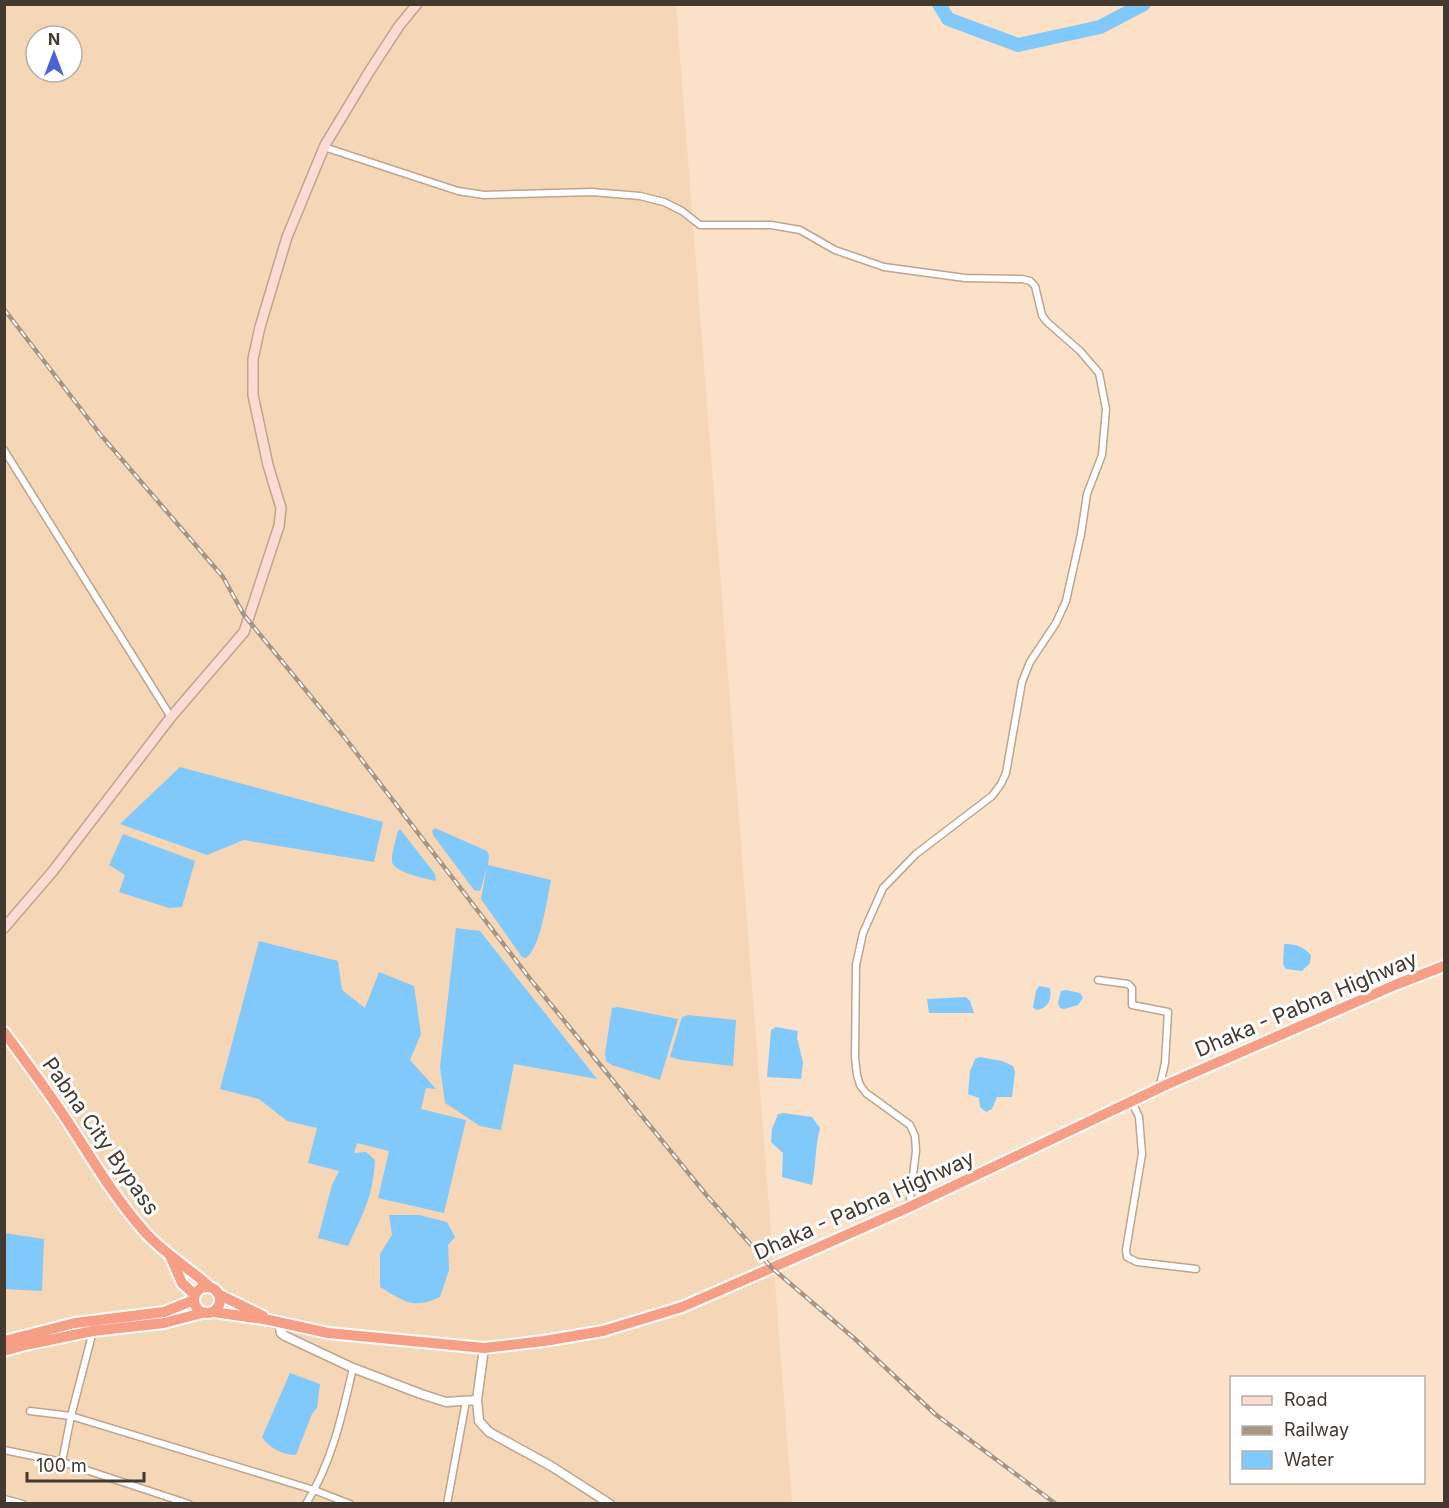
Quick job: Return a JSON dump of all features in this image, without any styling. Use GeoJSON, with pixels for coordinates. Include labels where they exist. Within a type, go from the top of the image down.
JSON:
{"type":"FeatureCollection","features":[{"type":"Feature","properties":{"kind":"highway","name":"Dhaka - Pabna Highway"},"geometry":{"type":"LineString","coordinates":[[214,1312],[365,1338],[484,1348],[603,1331],[682,1307],[909,1208],[1158,1089],[1395,985],[1444,966]]}},
{"type":"Feature","properties":{"kind":"highway","name":"Pabna City Bypass"},"geometry":{"type":"LineString","coordinates":[[4,1032],[66,1119],[117,1198],[144,1232],[171,1258],[193,1272],[210,1287]]}},
{"type":"Feature","properties":{"kind":"highway","name":"Pabna City Bypass"},"geometry":{"type":"LineString","coordinates":[[171,1258],[182,1283],[195,1298]]}},
{"type":"Feature","properties":{"kind":"highway"},"geometry":{"type":"LineString","coordinates":[[4,1341],[75,1323],[164,1317],[214,1312],[219,1307],[220,1295],[218,1290],[210,1287],[201,1289],[195,1298],[164,1317],[25,1345],[4,1352]]}},
{"type":"Feature","properties":{"kind":"highway","name":"Dhaka - Pabna Highway"},"geometry":{"type":"LineString","coordinates":[[220,1295],[274,1321]]}},
{"type":"Feature","properties":{"kind":"highway"},"geometry":{"type":"LineString","coordinates":[[195,1298],[196,1307],[202,1313]]}},
{"type":"Feature","properties":{"kind":"main road"},"geometry":{"type":"LineString","coordinates":[[4,928],[53,871],[171,717],[244,632],[279,526],[281,508],[268,465],[253,394],[253,359],[260,327],[287,237],[324,147],[369,72],[399,26],[417,4]]}},
{"type":"Feature","properties":{"kind":"street"},"geometry":{"type":"LineString","coordinates":[[324,147],[458,191],[484,195],[592,192],[640,196],[664,202],[682,211],[700,225],[771,225],[800,231],[835,250],[884,267],[965,278],[1030,281],[1035,286],[1042,315],[1080,351],[1099,373],[1106,409],[1102,455],[1087,494],[1081,534],[1066,601],[1056,623],[1030,662],[1022,682],[1006,773],[992,796],[916,854],[883,888],[861,943],[855,981],[857,1075],[866,1093],[910,1125],[915,1136],[916,1151],[909,1208]]}},
{"type":"Feature","properties":{"kind":"street"},"geometry":{"type":"LineString","coordinates":[[4,450],[171,717]]}},
{"type":"Feature","properties":{"kind":"street"},"geometry":{"type":"LineString","coordinates":[[1098,980],[1128,984],[1132,988],[1132,1005],[1168,1012],[1165,1063],[1158,1089]]}},
{"type":"Feature","properties":{"kind":"street"},"geometry":{"type":"LineString","coordinates":[[1132,1102],[1139,1117],[1142,1154],[1127,1257],[1137,1263],[1196,1269]]}},
{"type":"Feature","properties":{"kind":"street"},"geometry":{"type":"LineString","coordinates":[[274,1321],[285,1336],[353,1368],[446,1402],[477,1400]]}},
{"type":"Feature","properties":{"kind":"street"},"geometry":{"type":"LineString","coordinates":[[62,1462],[71,1416],[93,1331]]}},
{"type":"Feature","properties":{"kind":"street"},"geometry":{"type":"LineString","coordinates":[[484,1348],[477,1400],[477,1416],[483,1428],[551,1466],[610,1503]]}},
{"type":"Feature","properties":{"kind":"street"},"geometry":{"type":"LineString","coordinates":[[306,1503],[332,1451],[353,1368]]}},
{"type":"Feature","properties":{"kind":"street"},"geometry":{"type":"LineString","coordinates":[[447,1503],[466,1401]]}},
{"type":"Feature","properties":{"kind":"street"},"geometry":{"type":"LineString","coordinates":[[30,1411],[71,1416],[350,1503]]}},
{"type":"Feature","properties":{"kind":"street"},"geometry":{"type":"LineString","coordinates":[[4,1450],[62,1462],[189,1503]]}},
{"type":"Feature","properties":{"kind":"street"},"geometry":{"type":"LineString","coordinates":[[4,1499],[23,1503]]}},
{"type":"Feature","properties":{"kind":"shaded area"},"geometry":{"type":"Polygon","coordinates":[[[5,5],[676,5],[792,1503],[5,1504],[5,5]]]}},
{"type":"Feature","properties":{"kind":"water"},"geometry":{"type":"Polygon","coordinates":[[[180,767],[383,822],[374,862],[244,840],[207,855],[120,824],[180,767]]]}},
{"type":"Feature","properties":{"kind":"water"},"geometry":{"type":"Polygon","coordinates":[[[435,828],[487,851],[488,865],[551,880],[536,944],[526,958],[522,957],[481,899],[487,866],[481,889],[474,890],[433,835],[432,831],[435,828]]]}},
{"type":"Feature","properties":{"kind":"water"},"geometry":{"type":"Polygon","coordinates":[[[400,829],[435,874],[436,881],[411,874],[394,866],[392,855],[400,829]]]}},
{"type":"Feature","properties":{"kind":"water"},"geometry":{"type":"Polygon","coordinates":[[[123,834],[195,861],[182,907],[169,908],[119,892],[125,875],[109,865],[123,834]]]}},
{"type":"Feature","properties":{"kind":"water"},"geometry":{"type":"Polygon","coordinates":[[[456,928],[480,931],[597,1079],[514,1064],[501,1130],[480,1126],[445,1103],[440,1067],[456,928]]]}},
{"type":"Feature","properties":{"kind":"water"},"geometry":{"type":"Polygon","coordinates":[[[259,941],[338,961],[342,990],[365,1008],[379,972],[414,986],[421,1034],[410,1060],[436,1089],[426,1088],[421,1109],[466,1120],[444,1213],[378,1198],[389,1151],[357,1143],[354,1153],[366,1152],[375,1160],[370,1195],[363,1214],[348,1246],[318,1238],[332,1185],[339,1171],[308,1163],[317,1128],[287,1121],[259,1099],[220,1089],[259,941]]]}},
{"type":"Feature","properties":{"kind":"water"},"geometry":{"type":"Polygon","coordinates":[[[1284,944],[1299,946],[1311,955],[1310,963],[1302,971],[1286,969],[1283,964],[1284,944]]]}},
{"type":"Feature","properties":{"kind":"water"},"geometry":{"type":"Polygon","coordinates":[[[1039,986],[1050,988],[1050,996],[1046,1006],[1036,1010],[1033,1007],[1039,986]]]}},
{"type":"Feature","properties":{"kind":"water"},"geometry":{"type":"Polygon","coordinates":[[[1061,991],[1080,993],[1083,998],[1078,1005],[1060,1008],[1058,1003],[1061,991]]]}},
{"type":"Feature","properties":{"kind":"water"},"geometry":{"type":"Polygon","coordinates":[[[966,997],[974,1013],[929,1013],[927,999],[966,997]]]}},
{"type":"Feature","properties":{"kind":"water"},"geometry":{"type":"Polygon","coordinates":[[[618,1007],[678,1019],[660,1080],[606,1061],[605,1053],[612,1008],[618,1007]]]}},
{"type":"Feature","properties":{"kind":"water"},"geometry":{"type":"Polygon","coordinates":[[[688,1015],[736,1020],[733,1066],[670,1057],[682,1017],[688,1015]]]}},
{"type":"Feature","properties":{"kind":"water"},"geometry":{"type":"Polygon","coordinates":[[[776,1027],[798,1031],[797,1038],[803,1062],[801,1079],[767,1077],[771,1030],[776,1027]]]}},
{"type":"Feature","properties":{"kind":"water"},"geometry":{"type":"Polygon","coordinates":[[[980,1057],[1002,1061],[1013,1066],[1015,1072],[1012,1097],[997,1097],[992,1109],[986,1112],[980,1107],[979,1098],[968,1094],[970,1071],[975,1059],[980,1057]]]}},
{"type":"Feature","properties":{"kind":"water"},"geometry":{"type":"Polygon","coordinates":[[[778,1114],[812,1117],[820,1128],[812,1185],[782,1177],[783,1153],[771,1142],[772,1129],[778,1114]]]}},
{"type":"Feature","properties":{"kind":"water"},"geometry":{"type":"Polygon","coordinates":[[[389,1215],[419,1215],[447,1222],[455,1237],[448,1245],[449,1270],[440,1297],[422,1303],[408,1302],[380,1287],[380,1254],[392,1235],[389,1215]]]}},
{"type":"Feature","properties":{"kind":"water"},"geometry":{"type":"Polygon","coordinates":[[[4,1233],[44,1239],[42,1291],[5,1289],[4,1233]]]}},
{"type":"Feature","properties":{"kind":"water"},"geometry":{"type":"Polygon","coordinates":[[[290,1373],[320,1384],[317,1408],[312,1414],[296,1455],[277,1450],[262,1437],[290,1373]]]}},
{"type":"Feature","properties":{"kind":"waterway"},"geometry":{"type":"LineString","coordinates":[[939,4],[948,19],[1018,45],[1100,27],[1144,4]]}},
{"type":"Feature","properties":{"kind":"railway"},"geometry":{"type":"LineString","coordinates":[[4,309],[100,434],[223,577],[244,615],[345,738],[531,980],[708,1197],[772,1268],[855,1339],[935,1414],[1056,1504]]}}]}
